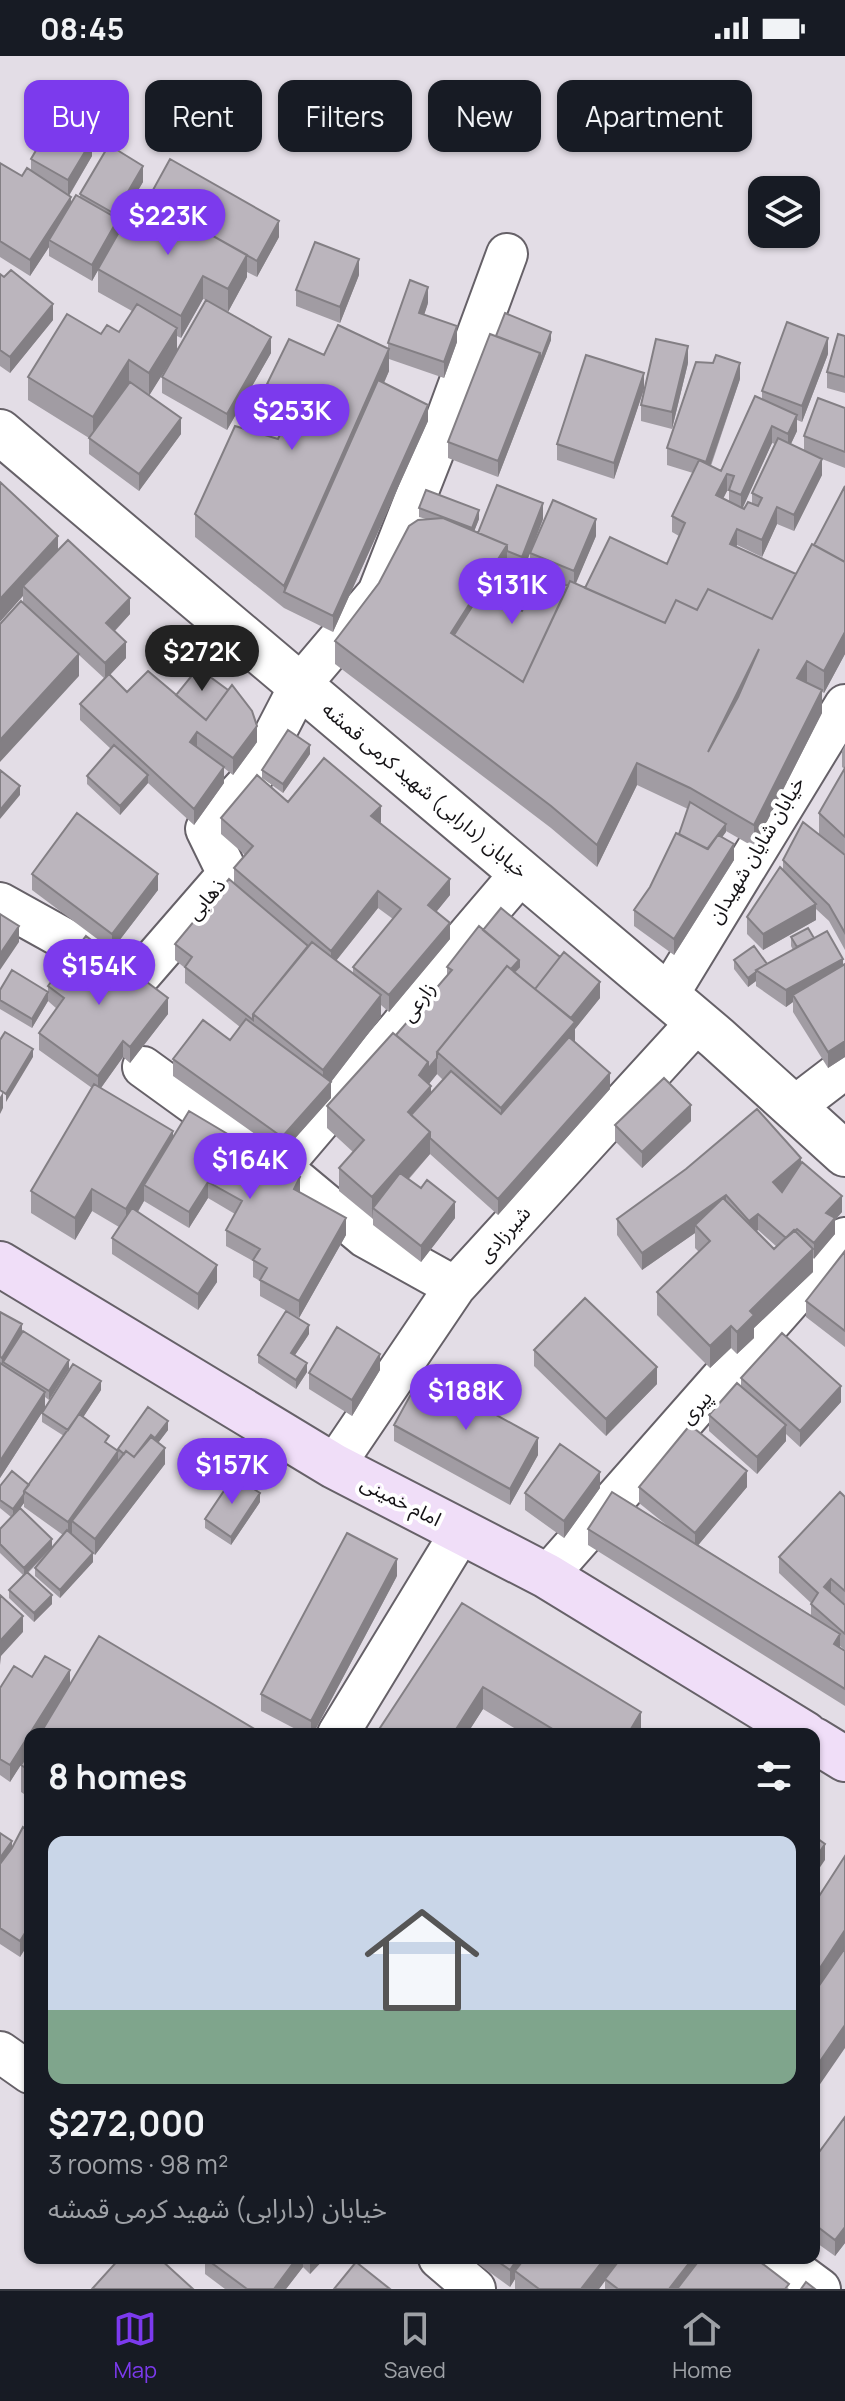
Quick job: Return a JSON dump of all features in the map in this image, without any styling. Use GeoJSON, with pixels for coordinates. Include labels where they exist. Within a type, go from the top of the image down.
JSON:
{"type":"FeatureCollection","features":[{"type":"Feature","properties":{"kind":"main road","name":"امام خمینی"},"geometry":{"type":"LineString","coordinates":[[0,1264],[334,1466],[547,1576],[795,1728]]}},
{"type":"Feature","properties":{"kind":"main road"},"geometry":{"type":"LineString","coordinates":[[820,1744],[845,1759]]}},
{"type":"Feature","properties":{"kind":"street"},"geometry":{"type":"LineString","coordinates":[[300,685],[378,593],[507,254]]}},
{"type":"Feature","properties":{"kind":"street","name":"خیابان (دارابی) شهید کرمی قمشه"},"geometry":{"type":"LineString","coordinates":[[0,432],[683,1008],[845,1154]]}},
{"type":"Feature","properties":{"kind":"street","name":"ذهابی"},"geometry":{"type":"LineString","coordinates":[[0,903],[92,954],[142,973],[228,874],[206,829],[251,780],[300,685]]}},
{"type":"Feature","properties":{"kind":"street","name":"خیابان شایان شهیدان"},"geometry":{"type":"LineString","coordinates":[[683,1008],[845,705]]}},
{"type":"Feature","properties":{"kind":"street","name":"زارعی"},"geometry":{"type":"LineString","coordinates":[[281,1167],[401,1026],[464,940],[522,872]]}},
{"type":"Feature","properties":{"kind":"street","name":"شیرزادی"},"geometry":{"type":"LineString","coordinates":[[334,1466],[455,1287],[683,1008]]}},
{"type":"Feature","properties":{"kind":"street"},"geometry":{"type":"LineString","coordinates":[[143,1067],[281,1167],[365,1237],[455,1287]]}},
{"type":"Feature","properties":{"kind":"street"},"geometry":{"type":"LineString","coordinates":[[794,1107],[845,1068]]}},
{"type":"Feature","properties":{"kind":"street","name":"پیری"},"geometry":{"type":"LineString","coordinates":[[547,1576],[845,1238]]}},
{"type":"Feature","properties":{"kind":"street"},"geometry":{"type":"LineString","coordinates":[[342,1728],[461,1532]]}},
{"type":"Feature","properties":{"kind":"street"},"geometry":{"type":"LineString","coordinates":[[0,2052],[24,2069]]}},
{"type":"Feature","properties":{"kind":"street"},"geometry":{"type":"LineString","coordinates":[[446,2264],[475,2289]]}},
{"type":"Feature","properties":{"kind":"street"},"geometry":{"type":"LineString","coordinates":[[786,2264],[820,2289]]}},
{"type":"Feature","properties":{"kind":"building"},"geometry":{"type":"Polygon","coordinates":[[[35,152],[85,152],[68,180],[31,159],[35,152]]]}},
{"type":"Feature","properties":{"kind":"building"},"geometry":{"type":"Polygon","coordinates":[[[105,152],[120,152],[143,166],[115,214],[80,194],[105,152]]]}},
{"type":"Feature","properties":{"kind":"building"},"geometry":{"type":"Polygon","coordinates":[[[170,159],[279,221],[257,261],[148,199],[170,159]]]}},
{"type":"Feature","properties":{"kind":"building"},"geometry":{"type":"Polygon","coordinates":[[[0,163],[22,176],[27,168],[71,197],[30,260],[0,241],[0,163]]]}},
{"type":"Feature","properties":{"kind":"building"},"geometry":{"type":"Polygon","coordinates":[[[76,195],[118,219],[92,265],[49,240],[76,195]]]}},
{"type":"Feature","properties":{"kind":"building"},"geometry":{"type":"Polygon","coordinates":[[[140,195],[247,255],[228,289],[203,276],[181,316],[98,269],[140,195]]]}},
{"type":"Feature","properties":{"kind":"building"},"geometry":{"type":"Polygon","coordinates":[[[315,242],[359,259],[340,307],[296,290],[315,242]]]}},
{"type":"Feature","properties":{"kind":"building"},"geometry":{"type":"Polygon","coordinates":[[[11,270],[53,304],[10,357],[0,350],[0,274],[4,277],[11,270]]]}},
{"type":"Feature","properties":{"kind":"building"},"geometry":{"type":"Polygon","coordinates":[[[410,280],[428,287],[419,313],[457,326],[444,362],[388,343],[410,280]]]}},
{"type":"Feature","properties":{"kind":"building"},"geometry":{"type":"Polygon","coordinates":[[[206,300],[271,337],[227,414],[162,377],[206,300]]]}},
{"type":"Feature","properties":{"kind":"building"},"geometry":{"type":"Polygon","coordinates":[[[137,304],[177,328],[149,373],[129,360],[93,417],[28,377],[67,314],[101,334],[107,325],[119,332],[137,304]]]}},
{"type":"Feature","properties":{"kind":"building"},"geometry":{"type":"Polygon","coordinates":[[[505,313],[551,332],[540,361],[540,353],[496,336],[505,313]]]}},
{"type":"Feature","properties":{"kind":"building"},"geometry":{"type":"Polygon","coordinates":[[[787,322],[828,338],[802,406],[762,391],[787,322]]]}},
{"type":"Feature","properties":{"kind":"building"},"geometry":{"type":"Polygon","coordinates":[[[338,325],[389,349],[284,586],[195,514],[235,426],[278,439],[297,398],[267,384],[289,339],[324,355],[338,325]]]}},
{"type":"Feature","properties":{"kind":"building"},"geometry":{"type":"Polygon","coordinates":[[[490,334],[540,353],[498,461],[448,442],[490,334]]]}},
{"type":"Feature","properties":{"kind":"building"},"geometry":{"type":"Polygon","coordinates":[[[838,334],[845,336],[845,377],[827,372],[838,334]]]}},
{"type":"Feature","properties":{"kind":"building"},"geometry":{"type":"Polygon","coordinates":[[[656,339],[688,346],[672,412],[641,405],[656,339]]]}},
{"type":"Feature","properties":{"kind":"building"},"geometry":{"type":"Polygon","coordinates":[[[586,355],[644,373],[614,463],[557,444],[586,355]]]}},
{"type":"Feature","properties":{"kind":"building"},"geometry":{"type":"Polygon","coordinates":[[[716,355],[740,363],[706,462],[667,448],[696,362],[713,363],[716,355]]]}},
{"type":"Feature","properties":{"kind":"building"},"geometry":{"type":"Polygon","coordinates":[[[378,380],[428,405],[333,616],[284,592],[378,380]]]}},
{"type":"Feature","properties":{"kind":"building"},"geometry":{"type":"Polygon","coordinates":[[[130,382],[181,418],[139,474],[89,438],[130,382]]]}},
{"type":"Feature","properties":{"kind":"building"},"geometry":{"type":"Polygon","coordinates":[[[755,396],[797,415],[788,434],[772,426],[741,495],[729,490],[734,476],[727,474],[716,495],[744,509],[748,502],[758,506],[762,498],[752,493],[778,438],[822,459],[794,515],[777,507],[762,540],[737,529],[730,544],[796,574],[772,619],[708,589],[697,610],[676,600],[665,623],[585,588],[610,537],[667,564],[685,523],[672,516],[699,460],[721,471],[755,396]]]}},
{"type":"Feature","properties":{"kind":"building"},"geometry":{"type":"Polygon","coordinates":[[[818,398],[845,408],[845,452],[804,436],[818,398]]]}},
{"type":"Feature","properties":{"kind":"building"},"geometry":{"type":"Polygon","coordinates":[[[0,482],[58,536],[0,599],[0,482]]]}},
{"type":"Feature","properties":{"kind":"building"},"geometry":{"type":"Polygon","coordinates":[[[497,485],[543,503],[522,557],[507,551],[507,545],[478,533],[497,485]]]}},
{"type":"Feature","properties":{"kind":"building"},"geometry":{"type":"Polygon","coordinates":[[[845,486],[845,562],[814,545],[845,486]]]}},
{"type":"Feature","properties":{"kind":"building"},"geometry":{"type":"Polygon","coordinates":[[[426,490],[479,510],[472,528],[419,508],[426,490]]]}},
{"type":"Feature","properties":{"kind":"building"},"geometry":{"type":"Polygon","coordinates":[[[553,500],[596,519],[574,571],[530,553],[553,500]]]}},
{"type":"Feature","properties":{"kind":"building"},"geometry":{"type":"Polygon","coordinates":[[[443,518],[507,545],[451,633],[523,682],[570,581],[665,623],[676,600],[697,610],[708,589],[772,619],[812,544],[845,562],[845,632],[824,671],[807,661],[797,678],[822,690],[754,825],[690,788],[637,763],[597,845],[551,806],[335,641],[379,583],[409,526],[418,520],[443,518]],[[759,649],[708,752],[738,697],[759,649]]]}},
{"type":"Feature","properties":{"kind":"building"},"geometry":{"type":"Polygon","coordinates":[[[68,540],[130,598],[106,623],[126,642],[105,663],[23,586],[68,540]]]}},
{"type":"Feature","properties":{"kind":"building"},"geometry":{"type":"Polygon","coordinates":[[[540,573],[568,586],[523,682],[454,635],[482,591],[522,611],[540,573]]]}},
{"type":"Feature","properties":{"kind":"building"},"geometry":{"type":"Polygon","coordinates":[[[21,601],[79,654],[0,740],[0,624],[21,601]]]}},
{"type":"Feature","properties":{"kind":"building"},"geometry":{"type":"Polygon","coordinates":[[[198,668],[228,690],[206,720],[176,695],[198,668]]]}},
{"type":"Feature","properties":{"kind":"building"},"geometry":{"type":"Polygon","coordinates":[[[148,671],[206,720],[232,685],[252,711],[257,726],[233,758],[197,732],[190,742],[224,767],[194,809],[80,704],[109,674],[127,692],[148,671]]]}},
{"type":"Feature","properties":{"kind":"building"},"geometry":{"type":"Polygon","coordinates":[[[288,730],[310,745],[283,784],[262,770],[288,730]]]}},
{"type":"Feature","properties":{"kind":"building"},"geometry":{"type":"Polygon","coordinates":[[[114,745],[148,775],[120,806],[87,776],[114,745]]]}},
{"type":"Feature","properties":{"kind":"building"},"geometry":{"type":"Polygon","coordinates":[[[324,758],[381,806],[371,816],[450,879],[428,905],[450,923],[389,995],[353,967],[401,909],[378,891],[331,951],[234,868],[253,846],[221,818],[257,775],[288,802],[324,758]]]}},
{"type":"Feature","properties":{"kind":"building"},"geometry":{"type":"Polygon","coordinates":[[[845,768],[845,837],[819,813],[845,768]]]}},
{"type":"Feature","properties":{"kind":"building"},"geometry":{"type":"Polygon","coordinates":[[[0,770],[20,786],[0,810],[0,770]]]}},
{"type":"Feature","properties":{"kind":"building"},"geometry":{"type":"Polygon","coordinates":[[[690,802],[726,824],[707,849],[679,834],[690,802]]]}},
{"type":"Feature","properties":{"kind":"building"},"geometry":{"type":"Polygon","coordinates":[[[77,813],[158,874],[112,934],[32,874],[77,813]]]}},
{"type":"Feature","properties":{"kind":"building"},"geometry":{"type":"Polygon","coordinates":[[[803,822],[845,855],[845,933],[829,905],[783,860],[803,822]]]}},
{"type":"Feature","properties":{"kind":"building"},"geometry":{"type":"Polygon","coordinates":[[[676,833],[708,849],[718,835],[734,844],[674,939],[634,910],[650,887],[676,833]]]}},
{"type":"Feature","properties":{"kind":"building"},"geometry":{"type":"Polygon","coordinates":[[[780,867],[816,904],[763,934],[747,917],[780,867]]]}},
{"type":"Feature","properties":{"kind":"building"},"geometry":{"type":"Polygon","coordinates":[[[229,879],[308,946],[253,1014],[253,1020],[185,967],[192,957],[175,944],[229,879]]]}},
{"type":"Feature","properties":{"kind":"building"},"geometry":{"type":"Polygon","coordinates":[[[501,908],[560,957],[535,989],[514,972],[519,967],[519,960],[483,930],[501,908]]]}},
{"type":"Feature","properties":{"kind":"building"},"geometry":{"type":"Polygon","coordinates":[[[0,914],[19,926],[0,954],[0,914]]]}},
{"type":"Feature","properties":{"kind":"building"},"geometry":{"type":"Polygon","coordinates":[[[479,926],[519,960],[511,969],[507,966],[437,1052],[437,1058],[428,1069],[428,1062],[396,1035],[452,970],[447,967],[479,926]]]}},
{"type":"Feature","properties":{"kind":"building"},"geometry":{"type":"Polygon","coordinates":[[[808,928],[814,938],[797,947],[791,937],[808,928]]]}},
{"type":"Feature","properties":{"kind":"building"},"geometry":{"type":"Polygon","coordinates":[[[827,931],[843,959],[786,990],[756,970],[827,931]]]}},
{"type":"Feature","properties":{"kind":"building"},"geometry":{"type":"Polygon","coordinates":[[[86,936],[168,998],[130,1047],[123,1041],[98,1076],[39,1033],[64,998],[48,986],[86,936]]]}},
{"type":"Feature","properties":{"kind":"building"},"geometry":{"type":"Polygon","coordinates":[[[312,942],[381,995],[323,1070],[253,1014],[312,942]]]}},
{"type":"Feature","properties":{"kind":"building"},"geometry":{"type":"Polygon","coordinates":[[[754,946],[767,964],[748,978],[734,960],[754,946]]]}},
{"type":"Feature","properties":{"kind":"building"},"geometry":{"type":"Polygon","coordinates":[[[564,952],[600,982],[571,1018],[535,989],[564,952]]]}},
{"type":"Feature","properties":{"kind":"building"},"geometry":{"type":"Polygon","coordinates":[[[845,964],[845,1041],[828,1052],[793,995],[845,964]]]}},
{"type":"Feature","properties":{"kind":"building"},"geometry":{"type":"Polygon","coordinates":[[[507,966],[575,1022],[501,1108],[437,1052],[507,966]]]}},
{"type":"Feature","properties":{"kind":"building"},"geometry":{"type":"Polygon","coordinates":[[[12,970],[48,992],[32,1019],[0,1000],[0,990],[12,970]]]}},
{"type":"Feature","properties":{"kind":"building"},"geometry":{"type":"Polygon","coordinates":[[[246,1019],[331,1082],[282,1137],[173,1059],[203,1020],[230,1040],[246,1019]]]}},
{"type":"Feature","properties":{"kind":"building"},"geometry":{"type":"Polygon","coordinates":[[[5,1032],[33,1049],[6,1094],[0,1090],[0,1040],[5,1032]]]}},
{"type":"Feature","properties":{"kind":"building"},"geometry":{"type":"Polygon","coordinates":[[[393,1033],[428,1062],[419,1075],[431,1086],[408,1112],[430,1132],[372,1197],[339,1168],[364,1140],[327,1106],[393,1033]]]}},
{"type":"Feature","properties":{"kind":"building"},"geometry":{"type":"Polygon","coordinates":[[[569,1037],[610,1073],[498,1199],[430,1138],[430,1132],[411,1115],[451,1071],[501,1114],[569,1037]]]}},
{"type":"Feature","properties":{"kind":"building"},"geometry":{"type":"Polygon","coordinates":[[[664,1078],[691,1105],[642,1152],[615,1125],[664,1078]]]}},
{"type":"Feature","properties":{"kind":"building"},"geometry":{"type":"Polygon","coordinates":[[[94,1084],[173,1131],[126,1209],[92,1189],[75,1218],[31,1191],[94,1084]]]}},
{"type":"Feature","properties":{"kind":"building"},"geometry":{"type":"Polygon","coordinates":[[[757,1109],[801,1158],[773,1182],[782,1192],[802,1162],[842,1196],[826,1213],[835,1218],[814,1243],[797,1229],[786,1238],[758,1214],[749,1221],[726,1195],[642,1253],[617,1219],[686,1169],[757,1109]]]}},
{"type":"Feature","properties":{"kind":"building"},"geometry":{"type":"Polygon","coordinates":[[[189,1111],[300,1177],[294,1189],[346,1218],[299,1301],[260,1280],[267,1268],[253,1260],[260,1249],[226,1230],[242,1201],[208,1182],[189,1212],[144,1185],[189,1111]]]}},
{"type":"Feature","properties":{"kind":"building"},"geometry":{"type":"Polygon","coordinates":[[[400,1173],[421,1188],[427,1180],[455,1202],[421,1246],[373,1208],[400,1173]]]}},
{"type":"Feature","properties":{"kind":"building"},"geometry":{"type":"Polygon","coordinates":[[[723,1198],[774,1249],[794,1230],[813,1249],[750,1311],[754,1315],[737,1332],[731,1326],[710,1346],[657,1292],[710,1241],[695,1225],[723,1198]]]}},
{"type":"Feature","properties":{"kind":"building"},"geometry":{"type":"Polygon","coordinates":[[[132,1208],[217,1265],[198,1294],[112,1238],[132,1208]]]}},
{"type":"Feature","properties":{"kind":"building"},"geometry":{"type":"Polygon","coordinates":[[[845,1251],[845,1331],[806,1301],[845,1251]]]}},
{"type":"Feature","properties":{"kind":"building"},"geometry":{"type":"Polygon","coordinates":[[[585,1298],[657,1367],[606,1419],[534,1350],[585,1298]]]}},
{"type":"Feature","properties":{"kind":"building"},"geometry":{"type":"Polygon","coordinates":[[[286,1311],[309,1325],[291,1353],[307,1363],[296,1380],[258,1355],[286,1311]]]}},
{"type":"Feature","properties":{"kind":"building"},"geometry":{"type":"Polygon","coordinates":[[[0,1312],[22,1324],[2,1358],[0,1357],[0,1312]]]}},
{"type":"Feature","properties":{"kind":"building"},"geometry":{"type":"Polygon","coordinates":[[[337,1327],[380,1354],[352,1400],[309,1373],[337,1327]]]}},
{"type":"Feature","properties":{"kind":"building"},"geometry":{"type":"Polygon","coordinates":[[[23,1331],[69,1360],[49,1391],[3,1362],[23,1331]]]}},
{"type":"Feature","properties":{"kind":"building"},"geometry":{"type":"Polygon","coordinates":[[[782,1333],[841,1386],[800,1431],[741,1378],[782,1333]]]}},
{"type":"Feature","properties":{"kind":"building"},"geometry":{"type":"Polygon","coordinates":[[[0,1363],[45,1392],[0,1461],[0,1363]]]}},
{"type":"Feature","properties":{"kind":"building"},"geometry":{"type":"Polygon","coordinates":[[[73,1364],[101,1381],[68,1430],[42,1413],[73,1364]]]}},
{"type":"Feature","properties":{"kind":"building"},"geometry":{"type":"Polygon","coordinates":[[[422,1374],[538,1438],[510,1489],[394,1425],[422,1374]]]}},
{"type":"Feature","properties":{"kind":"building"},"geometry":{"type":"Polygon","coordinates":[[[737,1383],[786,1425],[757,1457],[709,1415],[737,1383]]]}},
{"type":"Feature","properties":{"kind":"building"},"geometry":{"type":"Polygon","coordinates":[[[148,1407],[168,1421],[155,1438],[151,1435],[134,1457],[126,1451],[124,1454],[118,1449],[148,1407]]]}},
{"type":"Feature","properties":{"kind":"building"},"geometry":{"type":"Polygon","coordinates":[[[79,1414],[109,1436],[105,1442],[118,1451],[68,1522],[24,1491],[79,1414]]]}},
{"type":"Feature","properties":{"kind":"building"},"geometry":{"type":"Polygon","coordinates":[[[690,1425],[747,1471],[695,1533],[639,1487],[690,1425]]]}},
{"type":"Feature","properties":{"kind":"building"},"geometry":{"type":"Polygon","coordinates":[[[151,1437],[165,1448],[95,1539],[72,1521],[126,1451],[134,1457],[151,1437]]]}},
{"type":"Feature","properties":{"kind":"building"},"geometry":{"type":"Polygon","coordinates":[[[560,1444],[600,1472],[564,1521],[525,1493],[560,1444]]]}},
{"type":"Feature","properties":{"kind":"building"},"geometry":{"type":"Polygon","coordinates":[[[12,1471],[29,1485],[13,1509],[0,1500],[0,1486],[12,1471]]]}},
{"type":"Feature","properties":{"kind":"building"},"geometry":{"type":"Polygon","coordinates":[[[234,1476],[260,1493],[231,1537],[205,1519],[234,1476]]]}},
{"type":"Feature","properties":{"kind":"building"},"geometry":{"type":"Polygon","coordinates":[[[612,1492],[840,1634],[834,1644],[845,1651],[845,1689],[588,1529],[612,1492]]]}},
{"type":"Feature","properties":{"kind":"building"},"geometry":{"type":"Polygon","coordinates":[[[840,1492],[845,1497],[845,1591],[831,1579],[824,1587],[845,1605],[845,1634],[811,1604],[818,1593],[779,1557],[840,1492]]]}},
{"type":"Feature","properties":{"kind":"building"},"geometry":{"type":"Polygon","coordinates":[[[20,1508],[52,1539],[24,1568],[0,1544],[0,1529],[20,1508]]]}},
{"type":"Feature","properties":{"kind":"building"},"geometry":{"type":"Polygon","coordinates":[[[67,1530],[93,1553],[60,1590],[35,1568],[67,1530]]]}},
{"type":"Feature","properties":{"kind":"building"},"geometry":{"type":"Polygon","coordinates":[[[347,1533],[397,1559],[311,1721],[261,1694],[347,1533]]]}},
{"type":"Feature","properties":{"kind":"building"},"geometry":{"type":"Polygon","coordinates":[[[27,1572],[52,1595],[34,1613],[9,1590],[27,1572]]]}},
{"type":"Feature","properties":{"kind":"building"},"geometry":{"type":"Polygon","coordinates":[[[0,1595],[23,1616],[0,1641],[0,1595]]]}},
{"type":"Feature","properties":{"kind":"building"},"geometry":{"type":"Polygon","coordinates":[[[462,1603],[641,1712],[632,1728],[551,1728],[483,1687],[457,1728],[380,1728],[462,1603]]]}},
{"type":"Feature","properties":{"kind":"building"},"geometry":{"type":"Polygon","coordinates":[[[99,1636],[253,1728],[44,1728],[99,1636]]]}},
{"type":"Feature","properties":{"kind":"building"},"geometry":{"type":"Polygon","coordinates":[[[45,1656],[70,1670],[33,1728],[24,1728],[24,1743],[10,1765],[0,1759],[0,1688],[14,1666],[32,1677],[45,1656]]]}},
{"type":"Feature","properties":{"kind":"building"},"geometry":{"type":"Polygon","coordinates":[[[23,1827],[24,1935],[20,1941],[0,1928],[0,1864],[23,1827]]]}},
{"type":"Feature","properties":{"kind":"building"},"geometry":{"type":"Polygon","coordinates":[[[0,1833],[12,1841],[0,1858],[0,1833]]]}},
{"type":"Feature","properties":{"kind":"building"},"geometry":{"type":"Polygon","coordinates":[[[845,1856],[845,1930],[820,1968],[820,1895],[845,1856]]]}},
{"type":"Feature","properties":{"kind":"building"},"geometry":{"type":"Polygon","coordinates":[[[845,1948],[845,2025],[820,2061],[820,1984],[845,1948]]]}},
{"type":"Feature","properties":{"kind":"building"},"geometry":{"type":"Polygon","coordinates":[[[845,2117],[845,2227],[835,2240],[820,2229],[820,2151],[845,2117]]]}},
{"type":"Feature","properties":{"kind":"building"},"geometry":{"type":"Polygon","coordinates":[[[115,2264],[166,2264],[193,2289],[92,2289],[115,2264]]]}},
{"type":"Feature","properties":{"kind":"building"},"geometry":{"type":"Polygon","coordinates":[[[213,2264],[293,2264],[274,2289],[247,2289],[213,2264]]]}},
{"type":"Feature","properties":{"kind":"building"},"geometry":{"type":"Polygon","coordinates":[[[354,2264],[359,2264],[390,2289],[334,2289],[354,2264]]]}},
{"type":"Feature","properties":{"kind":"building"},"geometry":{"type":"Polygon","coordinates":[[[520,2264],[600,2264],[581,2289],[539,2289],[515,2271],[520,2264]]]}},
{"type":"Feature","properties":{"kind":"building"},"geometry":{"type":"Polygon","coordinates":[[[616,2264],[688,2264],[669,2289],[618,2289],[605,2279],[616,2264]]]}},
{"type":"Feature","properties":{"kind":"building"},"geometry":{"type":"Polygon","coordinates":[[[696,2264],[763,2264],[789,2284],[785,2289],[677,2289],[696,2264]]]}},
{"type":"Feature","properties":{"kind":"building"},"geometry":{"type":"Polygon","coordinates":[[[806,2282],[815,2289],[801,2289],[806,2282]]]}}]}
